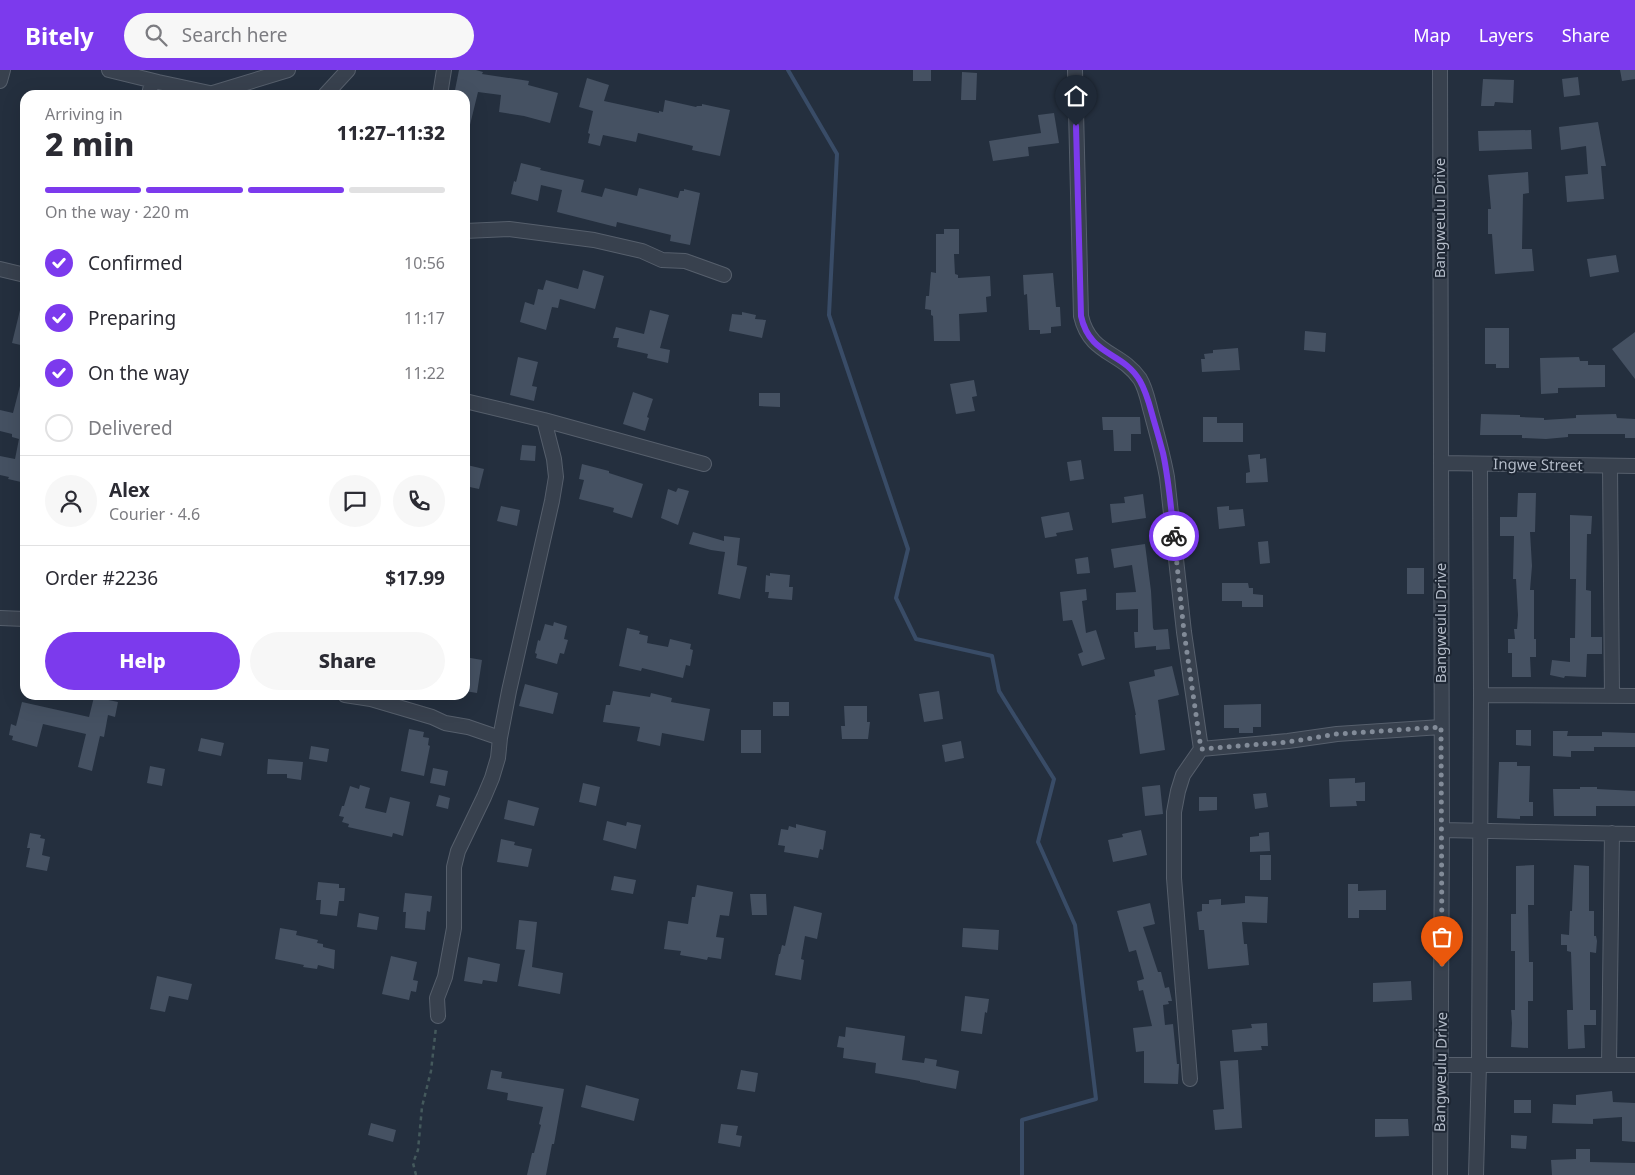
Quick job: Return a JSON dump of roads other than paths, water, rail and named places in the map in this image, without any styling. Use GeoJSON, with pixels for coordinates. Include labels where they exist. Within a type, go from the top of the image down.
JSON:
{"type":"FeatureCollection","features":[{"type":"Feature","properties":{"kind":"street"},"geometry":{"type":"LineString","coordinates":[[0,81],[3,70]]}},
{"type":"Feature","properties":{"kind":"street"},"geometry":{"type":"LineString","coordinates":[[109,70],[196,90]]}},
{"type":"Feature","properties":{"kind":"street"},"geometry":{"type":"LineString","coordinates":[[228,90],[288,70]]}},
{"type":"Feature","properties":{"kind":"street"},"geometry":{"type":"LineString","coordinates":[[329,90],[348,70]]}},
{"type":"Feature","properties":{"kind":"street"},"geometry":{"type":"LineString","coordinates":[[441,90],[444,70]]}},
{"type":"Feature","properties":{"kind":"street"},"geometry":{"type":"LineString","coordinates":[[1075,70],[1081,316],[1087,334],[1095,344],[1125,365],[1140,379],[1145,390],[1163,453],[1184,632],[1201,749],[1183,775],[1174,812],[1174,878],[1190,1079]]}},
{"type":"Feature","properties":{"kind":"street","name":"Bangweulu Drive"},"geometry":{"type":"LineString","coordinates":[[1440,70],[1442,830],[1440,1175]]}},
{"type":"Feature","properties":{"kind":"street"},"geometry":{"type":"LineString","coordinates":[[150,90],[152,81]]}},
{"type":"Feature","properties":{"kind":"street"},"geometry":{"type":"LineString","coordinates":[[470,231],[509,229],[594,240],[642,251],[662,260],[685,261],[724,275]]}},
{"type":"Feature","properties":{"kind":"street"},"geometry":{"type":"LineString","coordinates":[[0,269],[20,274]]}},
{"type":"Feature","properties":{"kind":"street"},"geometry":{"type":"LineString","coordinates":[[470,402],[544,420],[704,464]]}},
{"type":"Feature","properties":{"kind":"street"},"geometry":{"type":"LineString","coordinates":[[438,1016],[437,998],[445,977],[454,928],[454,867],[458,851],[492,778],[498,758],[500,738],[552,501],[556,478],[554,459],[544,420]]}},
{"type":"Feature","properties":{"kind":"street","name":"Ingwe Street"},"geometry":{"type":"LineString","coordinates":[[1441,463],[1635,466]]}},
{"type":"Feature","properties":{"kind":"street"},"geometry":{"type":"LineString","coordinates":[[1476,1175],[1479,1065],[1480,464]]}},
{"type":"Feature","properties":{"kind":"street"},"geometry":{"type":"LineString","coordinates":[[1610,466],[1612,696]]}},
{"type":"Feature","properties":{"kind":"street"},"geometry":{"type":"LineString","coordinates":[[0,618],[20,619]]}},
{"type":"Feature","properties":{"kind":"street"},"geometry":{"type":"LineString","coordinates":[[1481,695],[1635,696]]}},
{"type":"Feature","properties":{"kind":"street"},"geometry":{"type":"LineString","coordinates":[[374,700],[432,717],[445,723],[468,727],[500,738]]}},
{"type":"Feature","properties":{"kind":"street"},"geometry":{"type":"LineString","coordinates":[[1201,749],[1288,742],[1337,734],[1441,727]]}},
{"type":"Feature","properties":{"kind":"street"},"geometry":{"type":"LineString","coordinates":[[1442,830],[1635,834]]}},
{"type":"Feature","properties":{"kind":"street"},"geometry":{"type":"LineString","coordinates":[[1609,1065],[1612,833]]}},
{"type":"Feature","properties":{"kind":"street"},"geometry":{"type":"LineString","coordinates":[[1442,1065],[1635,1065]]}},
{"type":"Feature","properties":{"kind":"waterway"},"geometry":{"type":"LineString","coordinates":[[788,70],[837,154],[829,315],[908,549],[896,598],[916,639],[992,656],[999,691],[1054,779],[1038,842],[1075,925],[1096,1099],[1022,1120],[1022,1175]]}}]}
